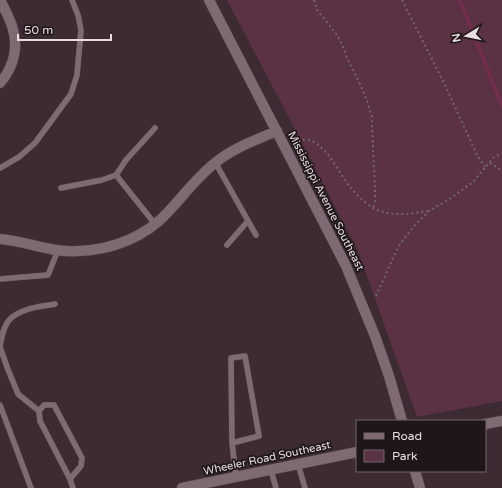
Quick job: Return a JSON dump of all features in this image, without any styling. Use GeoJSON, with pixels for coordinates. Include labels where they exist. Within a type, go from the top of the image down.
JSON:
{"type":"FeatureCollection","features":[{"type":"Feature","properties":{"kind":"main road"},"geometry":{"type":"LineString","coordinates":[[0,0],[13,27],[15,46],[11,65],[0,83]]}},
{"type":"Feature","properties":{"kind":"main road","name":"Mississippi Avenue Southeast"},"geometry":{"type":"LineString","coordinates":[[209,0],[338,248],[354,282],[375,336],[402,420]]}},
{"type":"Feature","properties":{"kind":"main road"},"geometry":{"type":"LineString","coordinates":[[0,239],[15,240],[72,252],[87,251],[112,246],[131,240],[145,232],[169,212],[197,179],[215,162],[231,152],[277,131]]}},
{"type":"Feature","properties":{"kind":"main road"},"geometry":{"type":"LineString","coordinates":[[486,424],[502,421]]}},
{"type":"Feature","properties":{"kind":"main road","name":"Wheeler Road Southeast"},"geometry":{"type":"LineString","coordinates":[[188,487],[356,452]]}},
{"type":"Feature","properties":{"kind":"main road"},"geometry":{"type":"LineString","coordinates":[[415,472],[420,488]]}},
{"type":"Feature","properties":{"kind":"lane"},"geometry":{"type":"LineString","coordinates":[[0,168],[19,157],[36,143],[71,94],[77,76],[81,30],[78,15],[72,0]]}},
{"type":"Feature","properties":{"kind":"lane"},"geometry":{"type":"LineString","coordinates":[[61,188],[102,180],[116,175],[126,160],[155,128]]}},
{"type":"Feature","properties":{"kind":"lane"},"geometry":{"type":"LineString","coordinates":[[215,162],[256,235]]}},
{"type":"Feature","properties":{"kind":"lane"},"geometry":{"type":"LineString","coordinates":[[116,175],[155,224]]}},
{"type":"Feature","properties":{"kind":"lane"},"geometry":{"type":"LineString","coordinates":[[227,245],[248,221]]}},
{"type":"Feature","properties":{"kind":"lane"},"geometry":{"type":"LineString","coordinates":[[0,279],[48,275],[58,250]]}},
{"type":"Feature","properties":{"kind":"lane"},"geometry":{"type":"LineString","coordinates":[[54,304],[22,311],[9,320],[3,332],[0,346],[18,394],[38,411],[40,421],[70,479],[73,488]]}},
{"type":"Feature","properties":{"kind":"lane"},"geometry":{"type":"LineString","coordinates":[[232,443],[259,436],[245,356],[231,358],[232,443],[236,477]]}},
{"type":"Feature","properties":{"kind":"lane"},"geometry":{"type":"LineString","coordinates":[[0,404],[31,488]]}},
{"type":"Feature","properties":{"kind":"lane"},"geometry":{"type":"LineString","coordinates":[[38,411],[44,405],[54,404],[82,458],[81,466],[70,479]]}},
{"type":"Feature","properties":{"kind":"lane"},"geometry":{"type":"LineString","coordinates":[[298,464],[305,488]]}},
{"type":"Feature","properties":{"kind":"lane"},"geometry":{"type":"LineString","coordinates":[[271,470],[276,488]]}},
{"type":"Feature","properties":{"kind":"path"},"geometry":{"type":"LineString","coordinates":[[314,0],[317,10],[337,34],[368,101],[372,117],[375,188],[375,201],[373,208]]}},
{"type":"Feature","properties":{"kind":"path"},"geometry":{"type":"LineString","coordinates":[[402,0],[445,85],[477,155],[485,167]]}},
{"type":"Feature","properties":{"kind":"path"},"geometry":{"type":"LineString","coordinates":[[298,141],[311,141],[320,146],[329,156],[350,187],[373,208],[399,214],[429,211]]}},
{"type":"Feature","properties":{"kind":"path"},"geometry":{"type":"LineString","coordinates":[[376,296],[398,247],[415,226],[429,211],[469,186],[494,158],[502,153]]}},
{"type":"Feature","properties":{"kind":"path"},"geometry":{"type":"LineString","coordinates":[[490,162],[502,171]]}},
{"type":"Feature","properties":{"kind":"green space"},"geometry":{"type":"Polygon","coordinates":[[[227,0],[502,0],[502,401],[417,417],[358,251],[227,0]]]}},
{"type":"Feature","properties":{"kind":"waterway"},"geometry":{"type":"LineString","coordinates":[[460,0],[502,106]]}}]}
